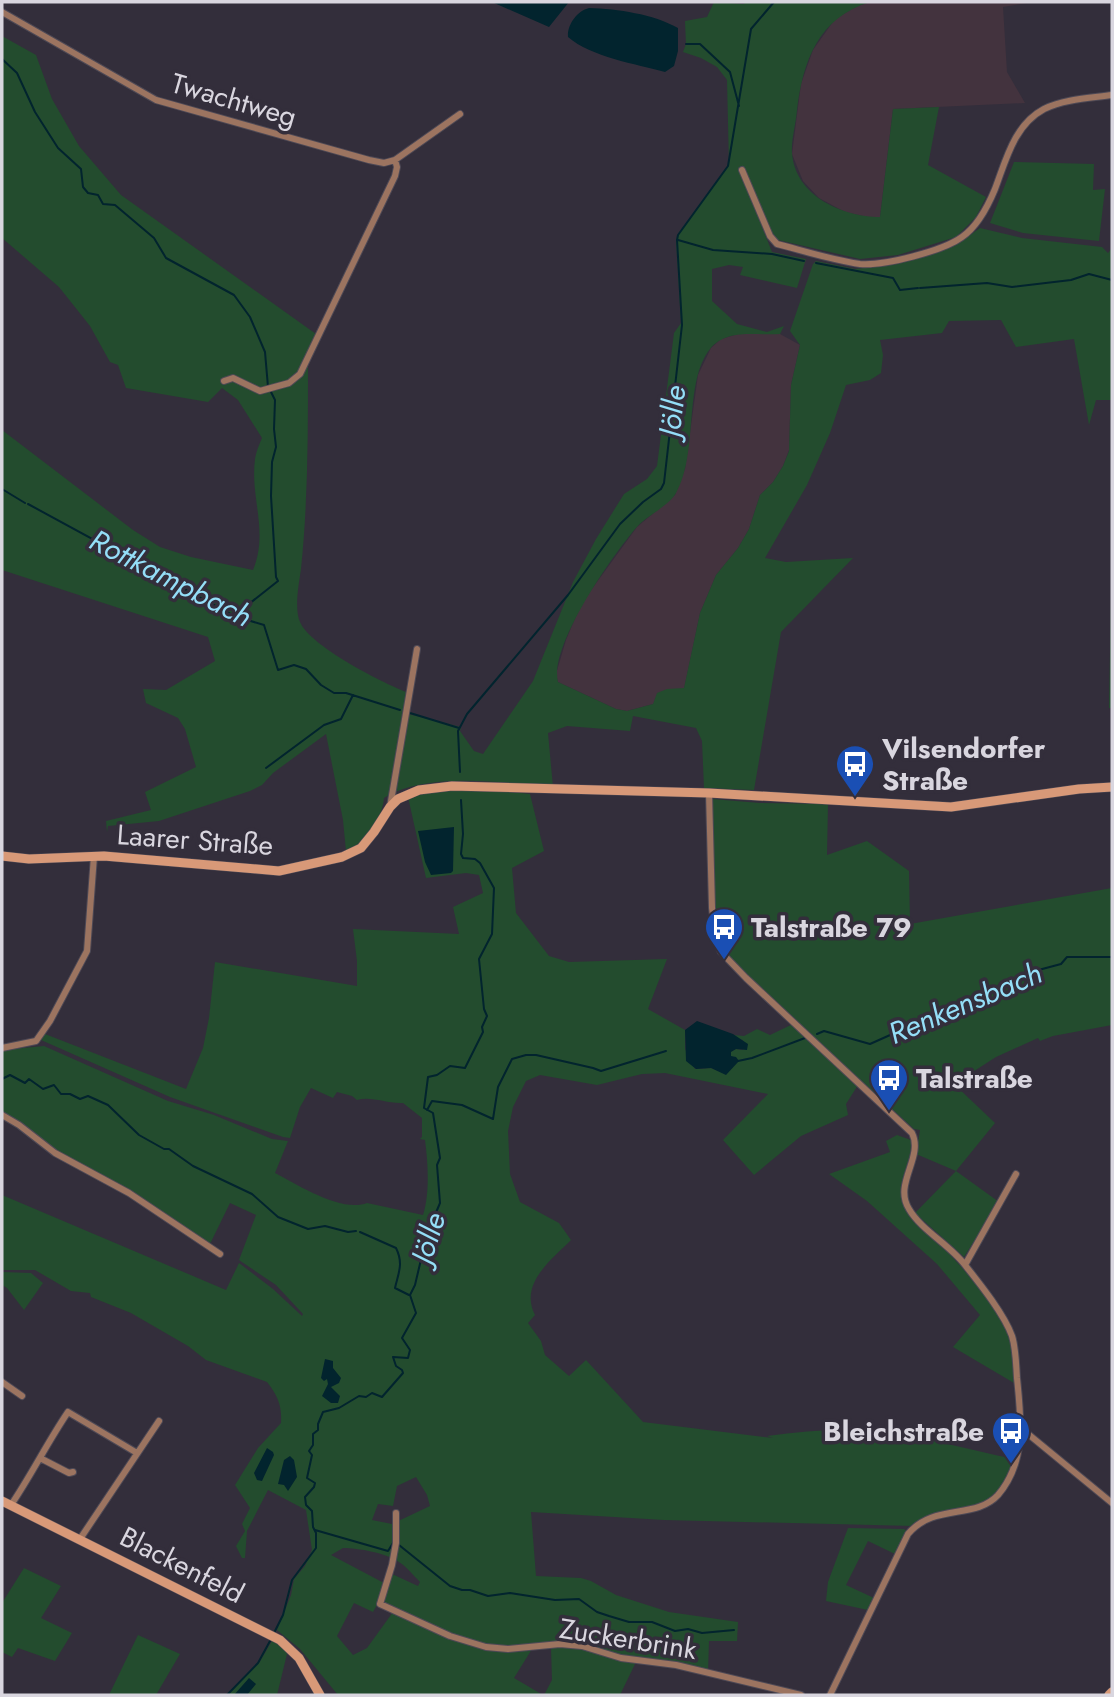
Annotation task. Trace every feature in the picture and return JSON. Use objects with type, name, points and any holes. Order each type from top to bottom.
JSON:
[{"type":"street","name":"Twachtweg","points":[[2,12],[156,100],[369,160],[384,163],[395,160]]},
{"type":"street","points":[[742,170],[770,236],[777,244],[860,264],[883,264],[962,238],[982,215],[995,191],[1015,137],[1043,110],[1059,104],[1112,95]]},
{"type":"street","points":[[224,381],[233,378],[260,391],[289,383],[300,374],[395,176],[395,160],[460,114]]},
{"type":"street","points":[[390,807],[417,649]]},
{"type":"street","name":"Laarer Straße","points":[[2,856],[29,859],[94,856],[279,871],[342,857],[361,848],[398,799],[419,790],[482,786],[709,793]]},
{"type":"street","points":[[830,1695],[908,1535],[933,1516],[976,1508],[990,1502],[1004,1486],[1019,1450],[1022,1429],[1015,1347],[1006,1322],[965,1265],[908,1209],[904,1190],[915,1138],[908,1126],[746,978],[722,952],[716,941],[712,908],[709,793],[951,807],[1112,787]]},
{"type":"street","points":[[2,1048],[36,1041],[50,1021],[87,951],[94,856]]},
{"type":"street","points":[[2,1115],[55,1153],[129,1193],[220,1254]]},
{"type":"street","points":[[965,1265],[1016,1174]]},
{"type":"street","points":[[2,1382],[22,1396]]},
{"type":"street","points":[[6,1503],[40,1458],[40,1453],[68,1412],[137,1453]]},
{"type":"street","points":[[80,1539],[159,1421]]},
{"type":"street","points":[[1022,1429],[1112,1503]]},
{"type":"street","points":[[1019,1450],[1027,1444],[1037,1443]]},
{"type":"street","points":[[40,1458],[69,1474],[73,1472]]},
{"type":"street","name":"Blackenfeld","points":[[6,1503],[280,1640],[299,1658],[320,1695]]},
{"type":"street","name":"Zuckerbrink","points":[[396,1513],[396,1543],[380,1604],[450,1636],[499,1649],[560,1644],[582,1646],[621,1658],[676,1665],[801,1695]]},
{"type":"shaded area","points":[[870,2],[1033,2],[1003,7],[1007,72],[1025,103],[893,109],[880,217],[845,212],[819,198],[803,181],[792,154],[801,84],[813,50],[835,19]]},
{"type":"shaded area","points":[[738,334],[780,334],[800,345],[791,385],[789,450],[773,482],[760,495],[749,529],[738,548],[716,575],[700,613],[684,689],[653,704],[627,711],[616,709],[558,682],[556,674],[566,640],[581,604],[637,527],[675,495],[685,469],[698,375],[711,348],[721,339]]},
{"type":"green space","points":[[714,2],[870,2],[852,9],[826,30],[816,44],[804,75],[792,153],[795,168],[802,181],[823,201],[851,213],[880,217],[893,109],[939,107],[928,165],[986,197],[976,217],[956,237],[898,255],[860,259],[778,240],[773,235],[744,167],[742,176],[772,252],[806,259],[797,288],[740,275],[743,267],[729,265],[712,269],[712,301],[737,324],[767,332],[784,326],[780,334],[743,334],[725,338],[710,349],[697,380],[687,458],[676,493],[668,503],[636,528],[598,580],[572,625],[563,647],[558,666],[558,682],[616,709],[627,711],[653,704],[657,693],[667,689],[684,688],[700,613],[716,575],[738,548],[749,529],[760,495],[773,482],[789,451],[791,385],[800,345],[790,331],[816,261],[855,269],[898,264],[959,243],[980,228],[1022,238],[1102,247],[1108,253],[1112,248],[1112,400],[1096,400],[1089,425],[1074,339],[1016,347],[1001,320],[949,321],[942,333],[880,340],[883,355],[881,373],[870,380],[846,385],[830,433],[807,485],[765,558],[786,562],[853,558],[781,632],[754,790],[704,788],[702,741],[696,728],[633,716],[630,731],[567,726],[548,733],[553,787],[444,782],[422,784],[384,798],[372,829],[360,842],[346,851],[343,820],[326,734],[273,773],[262,785],[250,791],[159,821],[108,826],[107,832],[106,821],[151,810],[145,792],[196,767],[185,729],[178,718],[146,703],[143,689],[166,690],[215,661],[208,637],[2,570],[2,430],[133,530],[160,547],[191,557],[253,570],[259,542],[255,459],[262,438],[238,400],[222,388],[208,402],[126,388],[118,365],[110,362],[90,326],[59,287],[2,238],[2,36],[36,55],[52,99],[79,146],[121,195],[316,334],[303,364],[308,366],[308,442],[305,518],[297,596],[298,617],[306,631],[331,652],[364,672],[406,692],[397,745],[400,758],[408,714],[461,727],[460,731],[474,751],[483,754],[533,681],[573,582],[596,539],[624,494],[647,479],[657,466],[674,333],[681,323],[676,240],[729,165],[727,80],[717,67],[683,52],[686,44],[685,21],[707,17]]},
{"type":"green space","points":[[1014,162],[1094,164],[1093,190],[1105,189],[1099,241],[1023,233],[990,223]]},
{"type":"green space","points":[[1111,597],[1112,708],[1109,708]]},
{"type":"green space","points":[[481,789],[530,794],[544,851],[512,868],[516,913],[549,956],[569,962],[667,959],[648,1009],[685,1030],[685,1049],[695,1069],[711,1068],[726,1074],[732,1066],[730,1052],[743,1050],[743,1040],[736,1039],[733,1035],[744,1036],[757,1029],[770,1035],[793,1024],[858,1085],[846,1104],[848,1115],[801,1136],[754,1175],[723,1140],[768,1094],[665,1073],[642,1074],[597,1085],[540,1075],[526,1081],[513,1107],[508,1131],[510,1174],[520,1202],[559,1223],[571,1240],[540,1273],[531,1293],[535,1315],[528,1323],[541,1341],[545,1355],[569,1376],[586,1360],[643,1422],[773,1438],[767,1436],[824,1430],[878,1431],[1014,1459],[1004,1482],[994,1495],[976,1505],[926,1518],[914,1526],[664,1520],[531,1512],[536,1576],[581,1578],[616,1595],[669,1612],[738,1622],[737,1641],[709,1641],[708,1672],[640,1659],[620,1695],[544,1695],[552,1680],[551,1648],[532,1649],[514,1678],[543,1695],[338,1695],[300,1649],[277,1630],[291,1595],[294,1579],[305,1566],[312,1550],[306,1510],[268,1490],[247,1531],[245,1558],[242,1558],[236,1546],[245,1531],[242,1524],[250,1508],[235,1485],[258,1448],[281,1423],[278,1401],[267,1382],[206,1360],[188,1346],[131,1313],[91,1297],[90,1293],[71,1291],[35,1270],[2,1270],[2,1195],[226,1290],[239,1263],[302,1316],[303,1314],[276,1285],[239,1260],[256,1215],[230,1203],[207,1245],[136,1195],[69,1159],[2,1113],[2,1050],[44,1046],[168,1101],[214,1115],[272,1139],[288,1141],[275,1173],[320,1196],[345,1204],[367,1203],[423,1215],[428,1178],[425,1140],[420,1139],[422,1118],[403,1103],[357,1100],[337,1092],[333,1098],[311,1088],[300,1107],[290,1138],[283,1137],[170,1097],[41,1040],[45,1034],[186,1089],[203,1048],[215,962],[357,986],[353,929],[459,934],[453,907],[483,893],[479,875],[466,873],[426,878],[408,797],[436,790]],"holes":[[[416,1477],[430,1506],[392,1524],[372,1520],[378,1504],[393,1506],[397,1486]],[[343,1548],[380,1554],[402,1564],[420,1582],[418,1586],[392,1574],[384,1583],[331,1555]],[[354,1603],[373,1612],[378,1603],[393,1612],[367,1648],[353,1655],[337,1636]]]},
{"type":"green space","points":[[712,799],[828,804],[827,855],[867,841],[909,871],[910,924],[1112,888],[1112,1025],[1040,1041],[1038,1038],[996,1057],[954,1084],[995,1123],[956,1171],[916,1154],[920,1130],[914,1129],[745,975],[725,949],[714,909]]},
{"type":"green space","points":[[897,1135],[911,1140],[901,1194],[905,1209],[959,1264],[997,1313],[1010,1341],[1014,1383],[953,1347],[980,1315],[937,1264],[867,1201],[829,1174],[890,1152],[886,1141]]},
{"type":"green space","points":[[956,1171],[999,1202],[964,1257],[915,1213]]},
{"type":"green space","points":[[2,1272],[31,1273],[43,1283],[24,1310],[2,1285]]},
{"type":"green space","points":[[848,1528],[907,1531],[895,1554],[868,1541],[846,1585],[874,1598],[868,1610],[826,1601],[828,1582]]},
{"type":"green space","points":[[24,1568],[61,1586],[41,1618],[72,1633],[55,1661],[18,1648],[12,1657],[2,1652],[2,1603]]},
{"type":"green space","points":[[138,1635],[180,1654],[156,1695],[109,1695]]},
{"type":"green space","points":[[272,1641],[286,1648],[287,1654],[277,1695],[228,1695],[259,1663]]},
{"type":"water","points":[[492,2],[569,2],[549,27]]},
{"type":"water","points":[[589,8],[635,13],[678,28],[678,51],[674,66],[665,72],[614,59],[578,44],[568,37],[569,28],[577,15]]},
{"type":"water","points":[[454,827],[453,871],[431,875],[418,831]]},
{"type":"water","points":[[697,1021],[733,1034],[748,1044],[747,1050],[736,1049],[731,1052],[731,1056],[739,1061],[726,1075],[711,1068],[696,1069],[686,1061],[685,1030]]},
{"type":"water","points":[[325,1359],[333,1361],[333,1368],[341,1378],[339,1383],[331,1387],[340,1396],[338,1403],[331,1403],[322,1396],[328,1384],[327,1379],[324,1381],[321,1378]]},
{"type":"water","points":[[267,1448],[274,1455],[262,1481],[257,1480],[254,1473]]},
{"type":"water","points":[[290,1456],[294,1460],[297,1477],[288,1491],[284,1485],[278,1484],[284,1460]]},
{"type":"water","points":[[249,1678],[256,1684],[247,1695],[234,1695]]},
{"type":"waterway","name":"Jölle","points":[[460,772],[458,731],[467,714],[568,595],[620,524],[661,489],[664,483],[682,325],[678,235],[728,166],[751,29],[774,2]]},
{"type":"waterway","points":[[686,44],[700,44],[730,72],[739,106]]},
{"type":"waterway","points":[[2,59],[17,73],[35,112],[58,148],[81,169],[83,187],[88,193],[98,195],[103,204],[115,205],[154,238],[166,258],[234,295],[250,317],[265,352],[268,387]]},
{"type":"waterway","points":[[678,240],[713,250],[772,254],[804,261]]},
{"type":"waterway","points":[[816,263],[893,278],[900,290],[918,288]]},
{"type":"waterway","points":[[920,288],[987,283],[1012,287],[1071,280],[1089,274],[1112,280]]},
{"type":"waterway","points":[[235,615],[278,581],[271,496],[272,462],[276,447],[275,400],[270,390]]},
{"type":"waterway","name":"Rottkampbach","points":[[2,489],[25,503]]},
{"type":"waterway","name":"Rottkampbach","points":[[28,504],[234,616],[264,625],[278,670],[294,665],[306,669],[321,685],[334,693],[346,693],[400,710]]},
{"type":"waterway","points":[[266,768],[324,725],[341,719],[353,695]]},
{"type":"waterway","name":"Rottkampbach","points":[[410,713],[459,728]]},
{"type":"waterway","name":"Jölle","points":[[275,1631],[283,1615],[292,1580],[316,1548],[312,1511],[306,1505],[305,1497],[315,1483],[307,1478],[312,1455],[309,1451],[323,1412],[339,1408],[359,1396],[366,1397],[372,1393],[382,1397],[403,1373],[396,1366],[393,1357],[408,1358],[410,1350],[402,1338],[416,1313],[410,1295],[415,1285],[427,1234],[440,1203],[437,1165],[440,1158],[433,1113],[424,1108],[428,1077],[437,1075],[450,1066],[465,1068],[483,1032],[482,1027],[487,1016],[479,959],[492,934],[494,888],[480,863],[475,859],[463,858],[461,854],[461,800]]},
{"type":"waterway","name":"Renkensbach","points":[[817,1034],[824,1031],[870,1044],[1031,972],[1061,964],[1067,957],[1112,957]]},
{"type":"waterway","name":"Renkensbach","points":[[738,1061],[805,1038]]},
{"type":"waterway","name":"Renkensbach","points":[[427,1110],[432,1101],[462,1105],[493,1119],[498,1087],[512,1059],[526,1055],[601,1071],[666,1051]]},
{"type":"waterway","points":[[2,1079],[10,1075],[25,1083],[29,1079],[43,1089],[54,1085],[61,1094],[70,1094],[80,1099],[88,1096],[108,1105],[139,1135],[164,1149],[169,1149],[193,1166],[252,1194],[278,1217],[308,1229],[325,1226],[348,1232],[356,1231]]},
{"type":"waterway","points":[[360,1232],[396,1248],[400,1264],[395,1288],[409,1295]]},
{"type":"waterway","points":[[315,1530],[388,1551],[393,1543]]},
{"type":"waterway","points":[[399,1545],[450,1586],[462,1590],[488,1596],[510,1593],[555,1600],[579,1599],[597,1612],[629,1622],[652,1622],[675,1631],[688,1629],[702,1633],[734,1630]]},
{"type":"waterway","name":"Jölle","points":[[227,1695],[258,1663],[270,1641]]},
{"type":"place","name":"Vilsendorfer Straße","points":[[855,798]]},
{"type":"place","name":"Talstraße 79","points":[[724,961]]},
{"type":"place","name":"Talstraße","points":[[889,1112]]},
{"type":"place","name":"Bleichstraße","points":[[1011,1465]]}]
